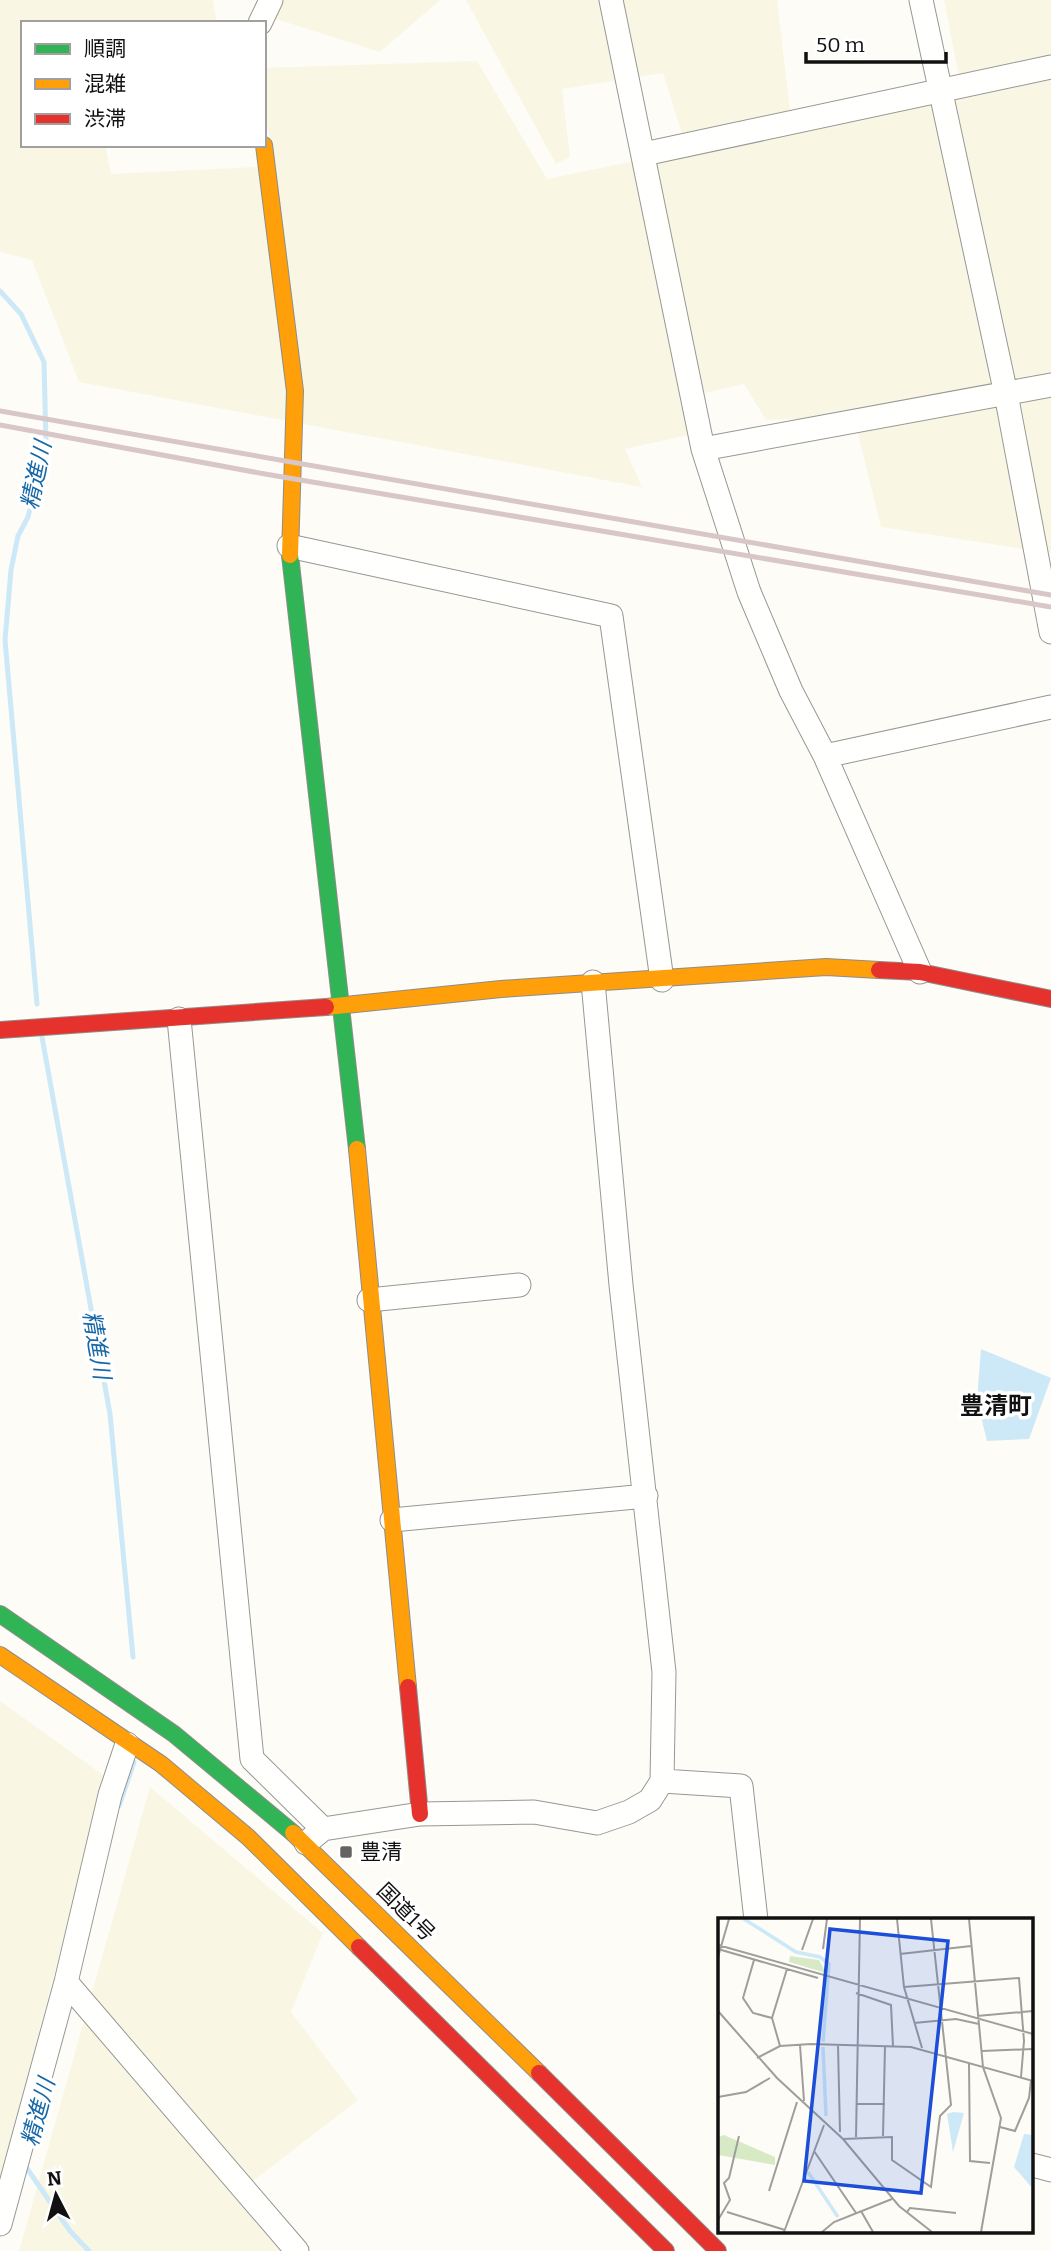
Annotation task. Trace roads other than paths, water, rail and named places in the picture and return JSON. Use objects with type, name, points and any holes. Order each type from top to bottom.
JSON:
[{"type":"main road","points":[[264,147],[295,391],[289,546],[344,1006],[369,1300],[420,1814]]},
{"type":"main road","points":[[0,1030],[344,1006],[593,982],[826,967],[920,972],[1051,999]]},
{"type":"main road","name":"国道1号","points":[[0,1614],[174,1734],[315,1836],[718,2251]]},
{"type":"main road","points":[[0,1656],[127,1744],[161,1764],[248,1837],[666,2251]]},
{"type":"street","points":[[261,21],[271,0]]},
{"type":"street","points":[[611,0],[703,449],[749,592],[791,691],[825,756],[920,972]]},
{"type":"street","points":[[921,0],[1006,394],[1051,632]]},
{"type":"street","points":[[644,153],[1051,67]]},
{"type":"street","points":[[703,449],[1051,385]]},
{"type":"street","points":[[289,546],[611,616],[662,979]]},
{"type":"street","points":[[825,756],[1051,707]]},
{"type":"street","points":[[179,1019],[252,1759],[315,1836],[420,1814],[534,1812],[597,1823],[629,1812],[650,1800],[662,1781],[664,1672],[621,1285],[593,982]]},
{"type":"street","points":[[369,1300],[520,1285]]},
{"type":"street","points":[[392,1520],[646,1496]]},
{"type":"street","points":[[0,2224],[66,1982],[110,1795],[127,1744]]},
{"type":"street","points":[[662,1781],[741,1786],[756,1918]]},
{"type":"street","points":[[66,1982],[298,2251]]},
{"type":"street","points":[[1034,2166],[1051,2170]]},
{"type":"water","points":[[981,1349],[1051,1378],[1029,1439],[987,1441],[977,1400]]},
{"type":"waterway","name":"精進川","points":[[0,291],[21,314],[44,362],[46,443],[28,517],[18,536],[11,570],[5,640],[37,1004]]},
{"type":"waterway","name":"精進川","points":[[42,1037],[110,1414],[133,1657]]},
{"type":"waterway","name":"精進川","points":[[119,1806],[134,1762]]},
{"type":"waterway","name":"精進川","points":[[24,2164],[70,2231],[89,2251]]},
{"type":"railway","points":[[0,411],[1051,595]]},
{"type":"railway","points":[[0,425],[265,474],[1051,607]]},
{"type":"place","name":"豊清","points":[[346,1852]]},
{"type":"district","name":"豊清町","points":[[996,1406]]}]
